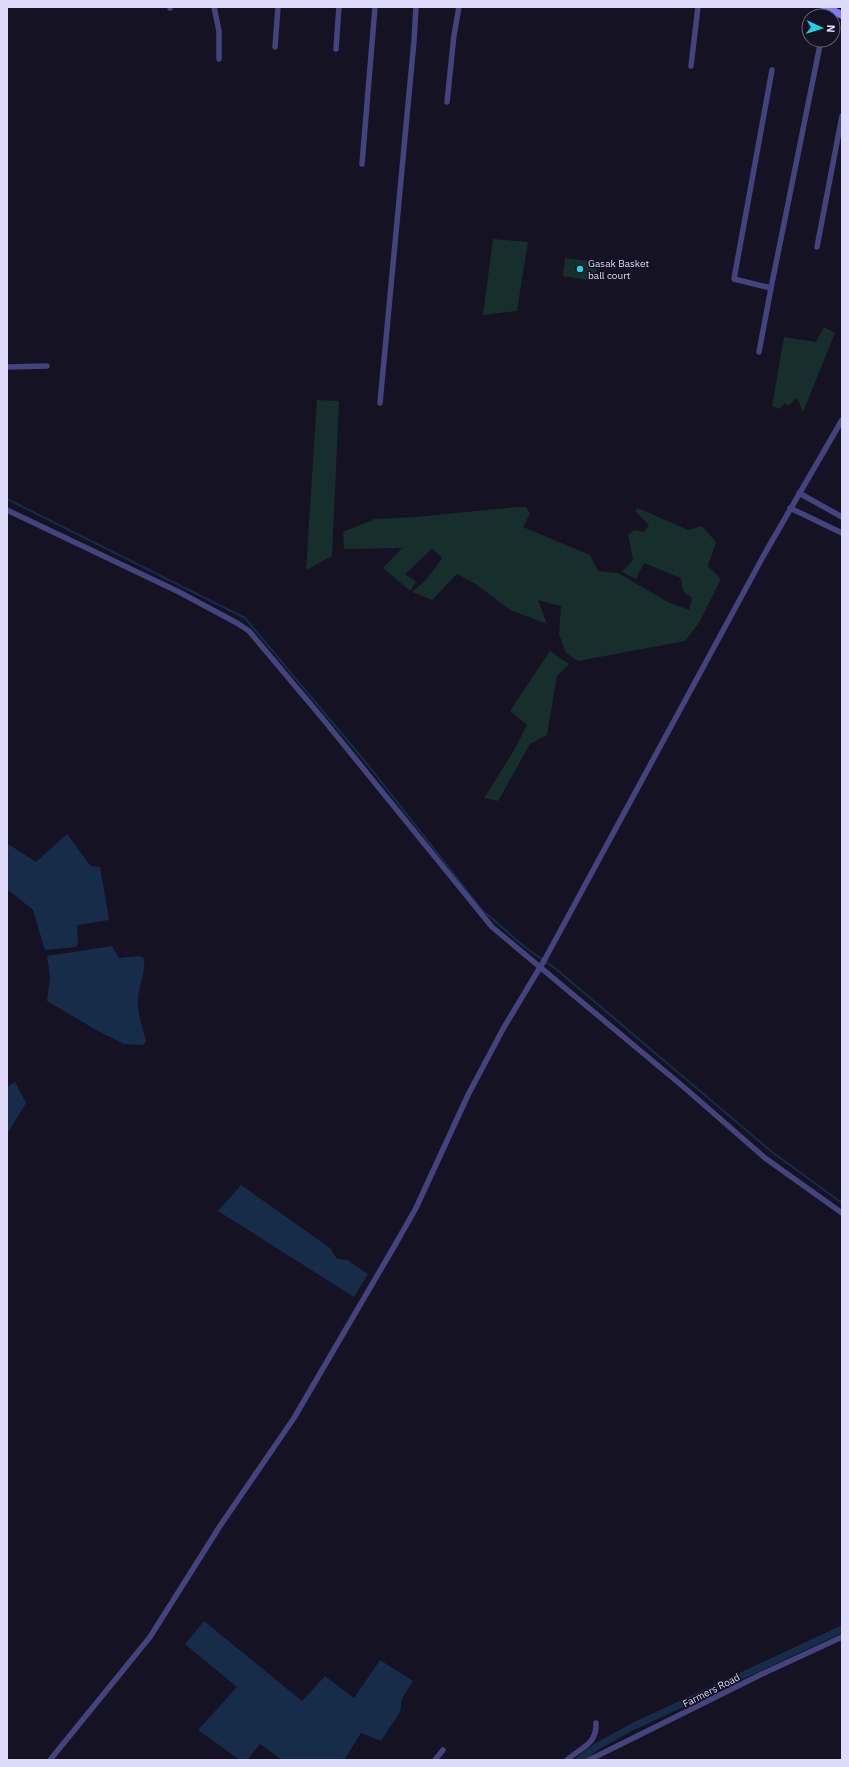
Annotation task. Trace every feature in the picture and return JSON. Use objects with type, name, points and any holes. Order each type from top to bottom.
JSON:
[{"type":"street","points":[[214,7],[219,31],[220,60]]},
{"type":"street","points":[[275,47],[278,7]]},
{"type":"street","points":[[336,49],[339,7]]},
{"type":"street","points":[[362,164],[375,7]]},
{"type":"street","points":[[380,403],[416,7]]},
{"type":"street","points":[[447,102],[454,35],[459,7]]},
{"type":"street","points":[[691,66],[698,7]]},
{"type":"street","points":[[759,352],[819,48]]},
{"type":"street","points":[[771,288],[734,279],[772,70]]},
{"type":"street","points":[[817,247],[842,116]]},
{"type":"street","points":[[7,367],[47,366]]},
{"type":"street","points":[[50,1760],[150,1637],[224,1519],[294,1418],[399,1239],[416,1208],[468,1095],[503,1029],[545,959],[798,493],[842,420]]},
{"type":"street","points":[[798,493],[842,517]]},
{"type":"street","points":[[790,508],[842,533]]},
{"type":"street","points":[[7,510],[179,592],[249,631],[328,725],[492,927],[541,966],[686,1088],[765,1158],[842,1213]]},
{"type":"street","name":"Farmers Road","points":[[589,1760],[762,1674],[842,1637]]},
{"type":"street","points":[[567,1760],[596,1735],[596,1723]]},
{"type":"street","points":[[434,1760],[443,1750]]},
{"type":"green space","points":[[493,239],[528,242],[517,311],[483,315]]},
{"type":"green space","name":"Gasak Basket ball court","points":[[565,258],[598,262],[595,281],[563,276]]},
{"type":"green space","points":[[824,327],[835,333],[803,412],[797,398],[788,406],[785,403],[779,409],[772,406],[784,337],[816,342]]},
{"type":"green space","points":[[317,400],[339,401],[332,556],[306,570]]},
{"type":"green space","points":[[526,507],[530,514],[523,527],[590,555],[598,571],[618,573],[668,602],[689,610],[692,598],[683,591],[681,578],[644,563],[636,579],[622,572],[633,560],[628,534],[635,530],[644,532],[649,525],[635,511],[638,508],[688,530],[702,526],[716,542],[708,566],[721,579],[699,623],[685,641],[578,661],[566,653],[559,634],[561,606],[538,600],[547,624],[510,610],[476,584],[457,574],[432,600],[412,592],[427,579],[442,558],[432,549],[405,574],[416,582],[410,591],[383,568],[402,548],[344,549],[343,532],[375,519],[415,517]]},
{"type":"green space","points":[[550,651],[569,664],[557,676],[547,735],[530,744],[498,801],[484,798],[513,752],[527,725],[510,711]]},
{"type":"water","points":[[67,834],[91,866],[100,867],[109,920],[77,925],[78,943],[76,947],[45,950],[33,910],[7,889],[7,845],[8,844],[36,862]]},
{"type":"water","points":[[112,946],[119,958],[139,956],[144,958],[144,969],[138,995],[139,1016],[146,1041],[143,1045],[124,1044],[96,1030],[47,1001],[50,976],[47,956]]},
{"type":"water","points":[[15,1082],[26,1103],[7,1134],[7,1087]]},
{"type":"water","points":[[241,1185],[330,1248],[337,1259],[347,1260],[368,1274],[354,1297],[218,1211]]},
{"type":"water","points":[[204,1621],[302,1701],[325,1676],[354,1698],[380,1660],[413,1681],[402,1699],[400,1712],[381,1741],[361,1733],[344,1760],[282,1760],[260,1744],[247,1760],[240,1760],[198,1730],[237,1687],[185,1644]]},
{"type":"waterway","points":[[7,499],[245,618],[368,765],[482,910],[526,948],[556,969],[772,1152],[842,1203]]},
{"type":"waterway","points":[[579,1760],[596,1747],[632,1727],[842,1629]]},
{"type":"place","name":"Gasak Basket ball court","points":[[580,269]]}]
